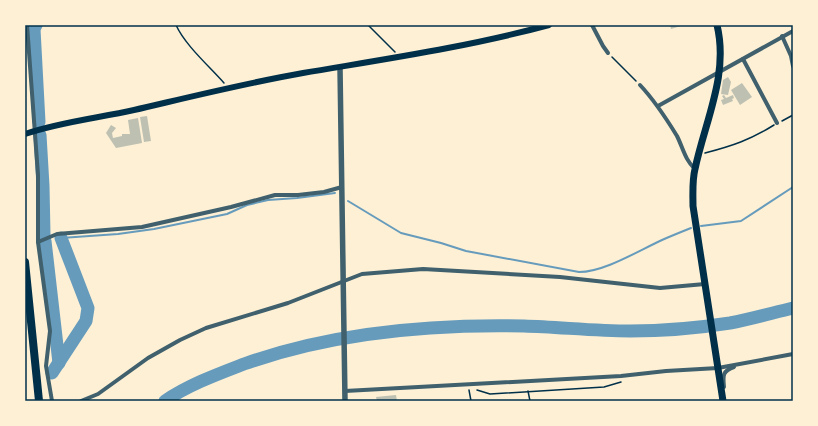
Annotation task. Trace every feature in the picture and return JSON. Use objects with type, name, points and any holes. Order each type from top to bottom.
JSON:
[{"type":"highway","points":[[25,262],[39,401]]},
{"type":"main road","points":[[25,134],[62,123],[118,114],[229,88],[302,73],[400,57],[476,42],[549,25]]},
{"type":"main road","points":[[717,25],[721,57],[719,73],[713,107],[695,169],[693,206],[723,401]]},
{"type":"street","points":[[28,25],[38,175],[38,242],[50,331],[46,366],[52,401]]},
{"type":"street","points":[[592,25],[608,53]]},
{"type":"street","points":[[658,106],[793,31]]},
{"type":"street","points":[[782,36],[791,56],[793,66]]},
{"type":"street","points":[[743,59],[777,123]]},
{"type":"street","points":[[340,68],[345,401]]},
{"type":"street","points":[[640,85],[658,106],[678,138],[688,163],[695,169]]},
{"type":"street","points":[[38,242],[57,234],[142,227],[231,207],[275,195],[318,193],[342,187]]},
{"type":"street","points":[[81,401],[98,394],[148,358],[180,340],[206,328],[288,303],[362,274],[423,268],[560,277],[660,288],[705,284]]},
{"type":"street","points":[[345,391],[621,376],[666,370],[718,368],[793,354]]},
{"type":"street","points":[[723,401],[724,373],[728,369],[744,363]]},
{"type":"path","points":[[176,25],[179,32],[187,42],[229,88]]},
{"type":"path","points":[[368,25],[400,57]]},
{"type":"path","points":[[608,53],[640,85]]},
{"type":"path","points":[[699,155],[737,144],[760,134],[793,115]]},
{"type":"path","points":[[476,390],[490,394],[604,387],[623,381]]},
{"type":"path","points":[[466,384],[469,389],[471,401]]},
{"type":"path","points":[[528,391],[530,401]]},
{"type":"building","points":[[670,25],[684,25],[671,29]]},
{"type":"building","points":[[728,77],[731,82],[728,95],[721,94],[723,80]]},
{"type":"building","points":[[742,83],[752,97],[740,105],[731,90]]},
{"type":"building","points":[[724,95],[726,98],[733,95],[733,101],[723,105],[721,100],[724,99],[722,96]]},
{"type":"building","points":[[147,116],[151,141],[144,142],[140,117]]},
{"type":"building","points":[[138,118],[142,143],[116,148],[106,133],[111,125],[116,128],[112,133],[113,138],[122,136],[122,134],[130,134],[128,120]]},
{"type":"building","points":[[396,395],[397,401],[377,401],[376,397]]},
{"type":"waterway","points":[[36,25],[34,29],[39,122]]},
{"type":"waterway","points":[[40,135],[44,235]]},
{"type":"waterway","points":[[701,226],[741,221],[793,187]]},
{"type":"waterway","points":[[61,238],[118,234],[154,229],[227,214],[247,205],[268,200],[335,193]]},
{"type":"waterway","points":[[348,201],[401,233],[466,251],[579,272],[599,269],[610,265],[691,228]]},
{"type":"waterway","points":[[52,373],[86,321],[88,308],[61,238]]},
{"type":"waterway","points":[[45,241],[59,363]]},
{"type":"waterway","points":[[165,401],[193,385],[244,364],[277,353],[347,338],[418,329],[489,326],[524,326],[617,331],[668,330],[730,323],[793,308]]}]
